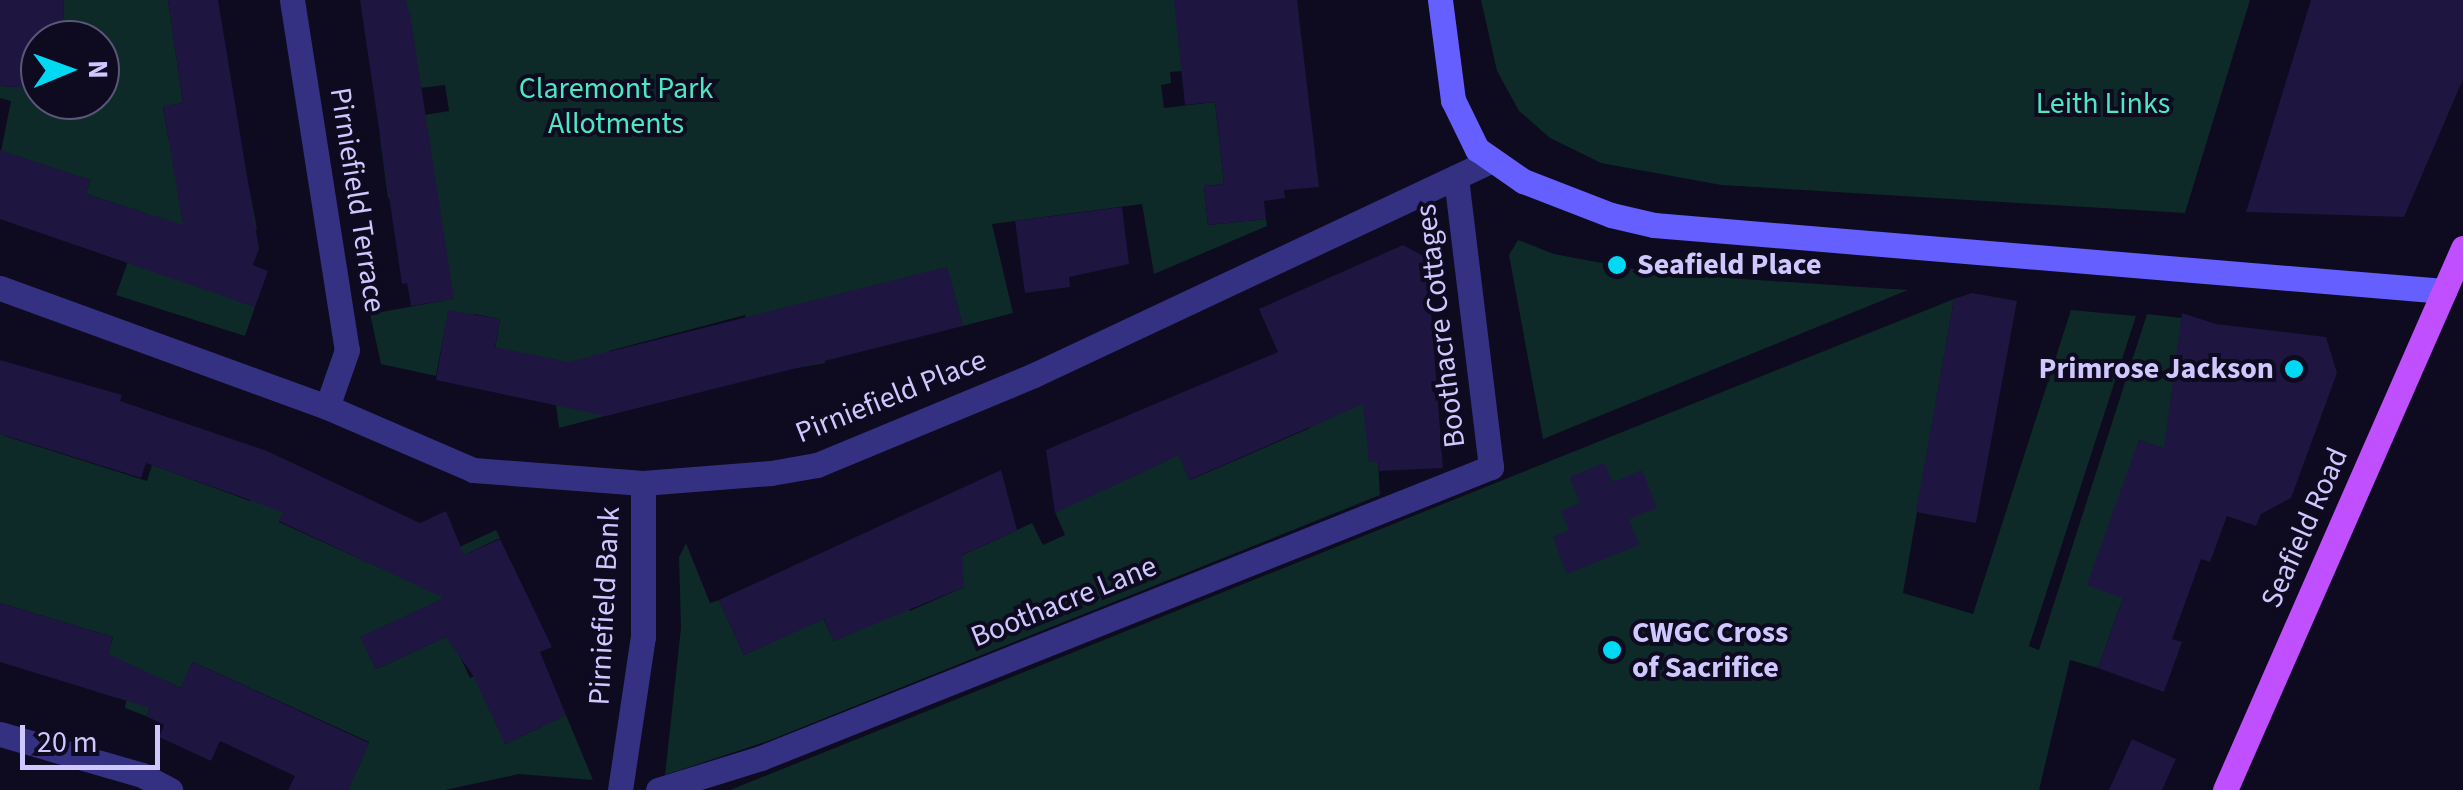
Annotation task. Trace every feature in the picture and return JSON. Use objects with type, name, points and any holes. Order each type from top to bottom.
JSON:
[{"type":"main road","name":"Seafield Road","points":[[2226,790],[2463,248]]},
{"type":"street","name":"Pirniefield Terrace","points":[[292,0],[347,350],[327,407]]},
{"type":"street","points":[[1440,0],[1452,100],[1461,126],[1490,160],[1554,196],[1654,225],[2444,291]]},
{"type":"street","name":"Pirniefield Place","points":[[0,288],[327,407],[472,470],[642,483],[817,464],[1034,375],[1490,160]]},
{"type":"street","name":"Boothacre Cottages","points":[[1456,177],[1491,467]]},
{"type":"street","name":"Boothacre Lane","points":[[658,790],[761,758],[1491,467]]},
{"type":"street","name":"Pirniefield Bank","points":[[620,790],[643,637],[642,483]]},
{"type":"street","points":[[0,734],[142,775],[170,790]]},
{"type":"green space","points":[[64,0],[168,0],[183,103],[163,107],[169,141],[200,196],[249,187],[257,229],[210,215],[186,282],[255,307],[245,336],[116,295],[145,213],[86,194],[90,180],[1,151],[11,101],[0,98],[0,86],[20,87],[20,120],[120,120],[120,20],[63,20]]},
{"type":"green space","name":"Claremont Park Allotments","points":[[405,0],[1175,0],[1197,70],[1170,72],[1171,83],[1161,85],[1164,108],[1215,102],[1224,184],[1204,186],[1208,225],[1266,219],[1267,226],[1154,274],[1142,204],[992,224],[1013,313],[963,326],[947,268],[809,304],[825,363],[762,374],[745,315],[609,351],[624,411],[559,428],[550,360],[495,349],[500,319],[474,314],[471,327],[446,323],[436,376],[381,364],[370,314],[442,301],[436,191],[388,198],[380,138],[425,132],[424,115],[449,111],[445,85],[420,88]]},
{"type":"green space","name":"Leith Links","points":[[1481,0],[2250,0],[2185,213],[1721,185],[1601,163],[1550,138],[1519,111],[1497,71]]},
{"type":"green space","points":[[1518,240],[1554,254],[1655,273],[1908,290],[1543,439],[1509,255]]},
{"type":"green space","points":[[1954,299],[1903,593],[1973,614],[2071,310],[2136,316],[2029,646],[2039,650],[2147,314],[2182,318],[2194,459],[2139,440],[2123,598],[2098,668],[2070,660],[2039,790],[730,790]]},
{"type":"green space","points":[[1363,322],[1369,462],[1378,461],[1380,495],[768,741],[665,775],[681,628],[679,557],[686,543],[710,603],[719,600],[744,655],[823,618],[834,641],[857,630],[896,585],[910,611],[964,587],[952,560],[1032,523],[1043,545],[1065,535],[1055,512],[1168,460],[1157,404],[1190,480],[1310,428]]},
{"type":"green space","points":[[0,408],[5,436],[147,481],[152,465],[250,501],[258,489],[288,502],[279,522],[369,563],[416,567],[496,530],[500,538],[462,556],[474,584],[361,638],[376,669],[450,635],[470,678],[479,674],[505,744],[566,715],[593,780],[519,774],[445,790],[348,790],[369,742],[193,662],[181,688],[163,680],[146,716],[125,708],[126,700],[97,692],[113,637],[0,603]]},
{"type":"building","points":[[0,0],[64,0],[63,20],[20,20],[20,87],[0,86]]},
{"type":"building","points":[[168,0],[218,0],[259,249],[253,265],[268,271],[255,307],[0,219],[0,150],[90,180],[86,194],[183,225],[163,106],[183,103]]},
{"type":"building","points":[[360,0],[405,0],[410,14],[454,299],[411,306],[407,283],[402,284]]},
{"type":"building","points":[[1174,0],[1297,0],[1319,187],[1284,190],[1285,198],[1264,201],[1266,219],[1208,225],[1204,186],[1224,184],[1215,102],[1185,105]]},
{"type":"building","points":[[2311,0],[2463,0],[2463,79],[2404,217],[2246,212]]},
{"type":"building","points":[[1122,207],[1129,264],[1069,277],[1070,287],[1025,293],[1015,221]]},
{"type":"building","points":[[1403,245],[1427,258],[1443,468],[1379,471],[1378,461],[1369,462],[1363,404],[1189,480],[1179,455],[1055,513],[1046,450],[1278,352],[1259,309]]},
{"type":"building","points":[[947,267],[963,326],[606,416],[436,380],[448,310],[500,319],[495,347],[568,362]]},
{"type":"building","points":[[1972,293],[2017,301],[1976,523],[1916,512],[1954,299]]},
{"type":"building","points":[[2182,313],[2216,324],[2326,337],[2337,373],[2291,498],[2261,514],[2256,526],[2227,516],[2210,562],[2201,559],[2172,639],[2182,642],[2164,692],[2098,668],[2123,598],[2087,585],[2139,440],[2164,448]]},
{"type":"building","points":[[0,360],[122,395],[120,401],[267,451],[420,523],[446,511],[464,555],[500,539],[552,647],[540,652],[566,715],[505,744],[474,677],[446,637],[376,669],[360,637],[444,598],[279,521],[283,512],[146,463],[141,478],[0,434]]},
{"type":"building","points":[[1604,463],[1613,482],[1642,470],[1657,508],[1629,519],[1639,545],[1567,574],[1553,537],[1569,530],[1561,511],[1580,503],[1570,477]]},
{"type":"building","points":[[1001,470],[1017,530],[962,555],[964,587],[834,641],[824,619],[744,655],[719,600]]},
{"type":"building","points":[[0,603],[113,637],[108,654],[181,688],[193,662],[369,743],[348,790],[288,790],[295,776],[220,741],[211,761],[159,737],[164,725],[146,716],[150,708],[0,662]]},
{"type":"building","points":[[2132,739],[2176,759],[2162,790],[2109,790]]},
{"type":"place","name":"Seafield Place","points":[[1617,265]]},
{"type":"place","name":"Primrose Jackson","points":[[2294,369]]},
{"type":"place","name":"CWGC Cross of Sacrifice","points":[[1612,650]]}]
